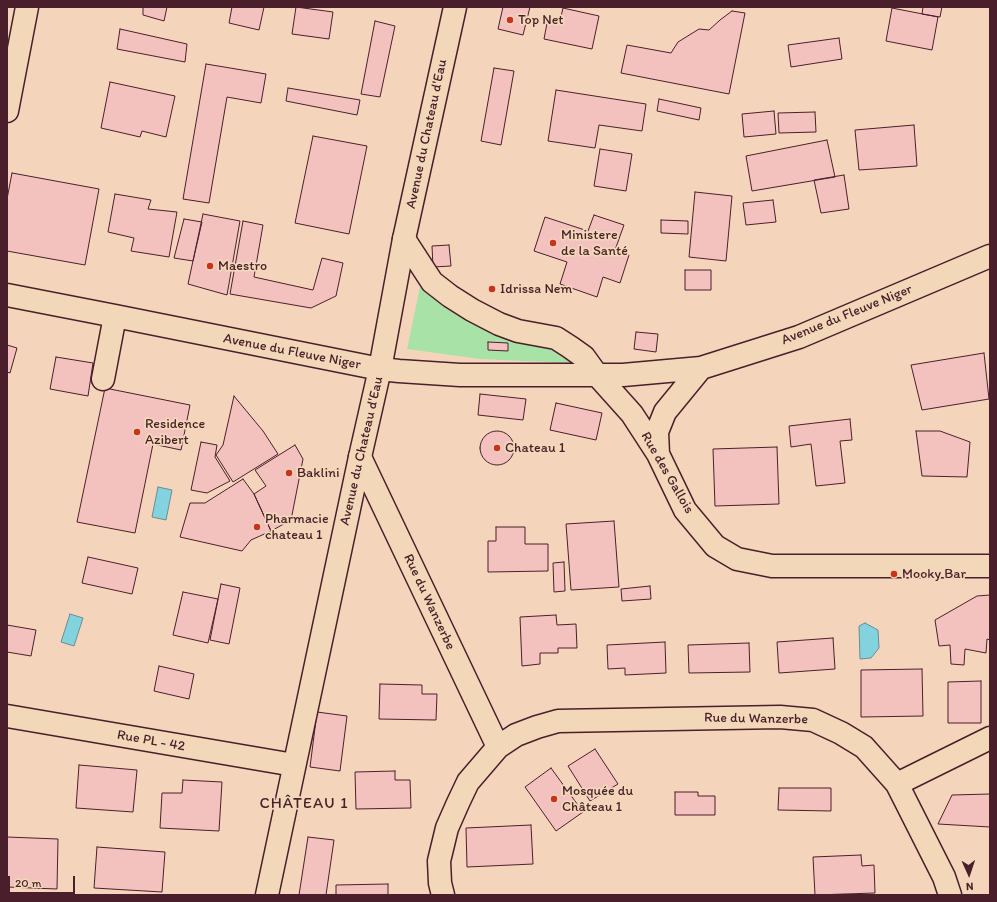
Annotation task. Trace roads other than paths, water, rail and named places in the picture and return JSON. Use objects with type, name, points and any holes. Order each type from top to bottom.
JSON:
[{"type":"street","points":[[7,107],[27,7]]},
{"type":"street","name":"Avenue du Chateau d'Eau","points":[[267,895],[360,456],[380,369],[404,239],[455,7]]},
{"type":"street","name":"Rue des Gallois","points":[[404,239],[432,282],[450,296],[472,310],[499,324],[518,330],[556,338],[584,357],[597,375],[632,414],[658,454],[685,510],[715,546],[737,559],[772,566],[990,566]]},
{"type":"street","name":"Avenue du Fleuve Niger","points":[[7,295],[380,369],[460,374],[623,375],[701,368],[799,337],[990,256]]},
{"type":"street","points":[[103,380],[115,316]]},
{"type":"street","points":[[658,454],[657,432],[665,412],[701,368]]},
{"type":"street","name":"Rue du Wanzerbe","points":[[360,456],[498,747]]},
{"type":"street","name":"Rue PL - 42","points":[[7,716],[294,766]]},
{"type":"street","name":"Rue du Wanzerbe","points":[[443,895],[440,883],[439,861],[447,828],[468,782],[498,747],[516,735],[558,721],[780,717],[813,720],[842,733],[864,747],[897,784],[944,877],[950,895]]},
{"type":"street","points":[[897,784],[990,738]]},
{"type":"water","points":[[158,487],[172,490],[166,520],[152,517]]},
{"type":"water","points":[[70,614],[83,618],[74,646],[61,642]]},
{"type":"water","points":[[865,623],[878,630],[879,648],[871,658],[860,659],[859,626]]},
{"type":"place","name":"Top Net","points":[[510,20]]},
{"type":"place","name":"Ministere de la Santé","points":[[553,243]]},
{"type":"place","name":"Maestro","points":[[210,266]]},
{"type":"place","name":"Idrissa Nem","points":[[492,289]]},
{"type":"place","name":"Residence Azibert","points":[[137,432]]},
{"type":"place","name":"Chateau 1","points":[[497,448]]},
{"type":"place","name":"Baklini","points":[[289,473]]},
{"type":"place","name":"Pharmacie chateau 1","points":[[257,527]]},
{"type":"place","name":"Mooky Bar","points":[[894,574]]},
{"type":"place","name":"Mosquée du Château 1","points":[[554,799]]},
{"type":"district","name":"CHÂTEAU 1","points":[[304,804]]}]
